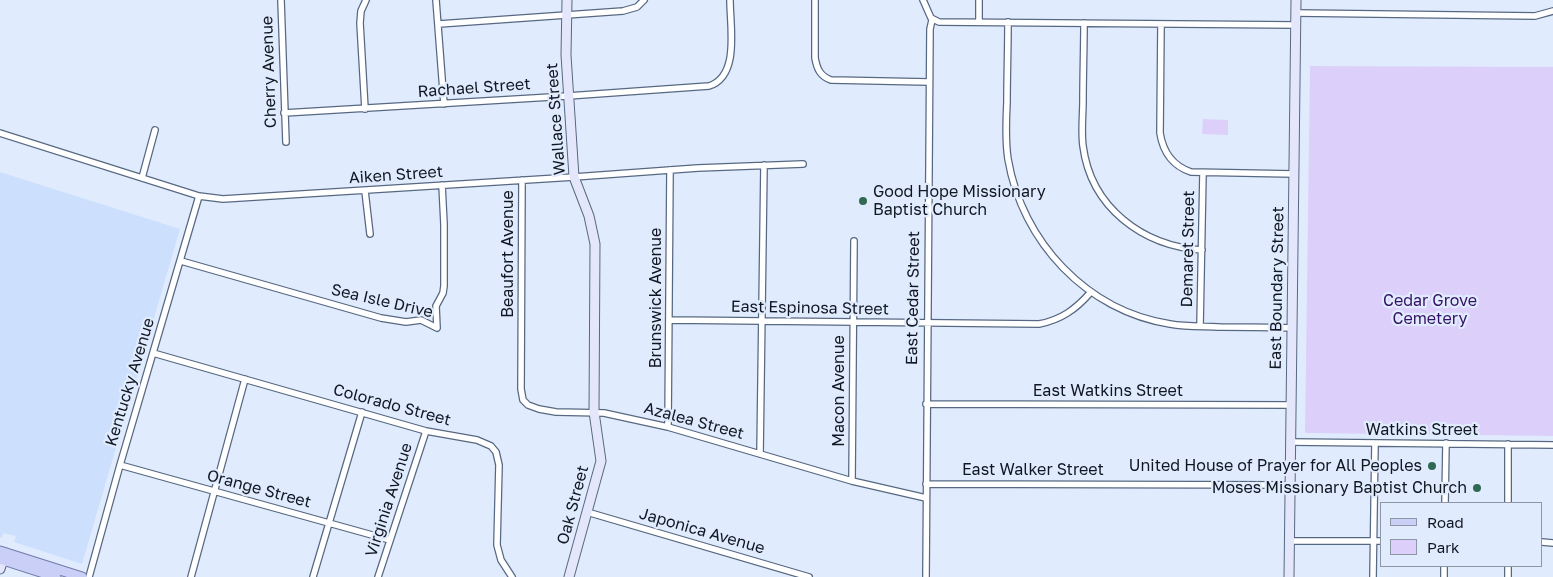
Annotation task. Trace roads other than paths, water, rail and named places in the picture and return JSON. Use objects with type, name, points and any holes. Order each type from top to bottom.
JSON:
[{"type":"main road","points":[[2,558],[56,577]]},
{"type":"main road","points":[[2,558],[82,577]]},
{"type":"street","name":"Cherry Avenue","points":[[281,0],[286,142]]},
{"type":"street","points":[[365,109],[360,23],[361,11],[366,0]]},
{"type":"street","points":[[436,0],[444,104]]},
{"type":"street","name":"Wallace Street","points":[[567,0],[566,55],[574,177],[589,216],[595,244],[594,412]]},
{"type":"street","points":[[439,24],[623,11],[637,7],[644,0]]},
{"type":"street","name":"Rachael Street","points":[[284,113],[704,87],[716,83],[727,71],[730,59],[730,0]]},
{"type":"street","points":[[815,0],[815,58],[822,75],[831,80],[929,82]]},
{"type":"street","points":[[923,0],[932,20],[939,22],[1296,25]]},
{"type":"street","points":[[979,0],[979,22]]},
{"type":"street","name":"East Boundary Street","points":[[1289,577],[1296,0]]},
{"type":"street","points":[[1296,13],[1535,16],[1553,11]]},
{"type":"street","name":"East Cedar Street","points":[[926,577],[926,323],[930,29],[932,20]]},
{"type":"street","points":[[1008,22],[1007,147],[1014,184],[1027,218],[1042,244],[1060,265],[1090,293],[1117,307],[1151,320],[1171,324],[1200,326],[1292,328]]},
{"type":"street","points":[[1084,23],[1083,147],[1089,168],[1098,188],[1109,205],[1122,219],[1142,234],[1178,248],[1202,250]]},
{"type":"street","points":[[1161,24],[1160,124],[1162,142],[1168,156],[1178,166],[1191,172],[1294,174]]},
{"type":"street","points":[[142,178],[155,130]]},
{"type":"street","name":"Aiken Street","points":[[0,133],[213,199],[670,170],[803,164]]},
{"type":"street","points":[[760,454],[764,165]]},
{"type":"street","name":"Brunswick Avenue","points":[[668,427],[670,170]]},
{"type":"street","name":"Demaret Street","points":[[1200,326],[1203,173]]},
{"type":"street","name":"Beaufort Avenue","points":[[521,329],[522,180]]},
{"type":"street","name":"Sea Isle Drive","points":[[181,261],[381,318],[406,322],[421,320],[437,328],[436,306],[443,293],[444,286],[442,185]]},
{"type":"street","points":[[365,190],[370,234]]},
{"type":"street","name":"Kentucky Avenue","points":[[89,577],[199,196]]},
{"type":"street","name":"Macon Avenue","points":[[852,481],[854,241]]},
{"type":"street","name":"East Espinosa Street","points":[[670,320],[1039,324],[1065,316],[1090,293]]},
{"type":"street","name":"Azalea Street","points":[[521,329],[521,389],[523,400],[528,405],[545,411],[610,414],[668,427],[852,481],[926,498]]},
{"type":"street","name":"Colorado Street","points":[[153,353],[426,431],[477,440],[491,446],[496,452],[499,470],[497,545],[501,560],[512,577]]},
{"type":"street","points":[[192,577],[245,379]]},
{"type":"street","name":"East Watkins Street","points":[[926,404],[1291,405]]},
{"type":"street","points":[[314,577],[362,412]]},
{"type":"street","name":"Oak Street","points":[[569,577],[601,460],[594,412]]},
{"type":"street","name":"Virginia Avenue","points":[[378,577],[426,431]]},
{"type":"street","name":"Watkins Street","points":[[1291,442],[1553,445]]},
{"type":"street","points":[[1373,577],[1375,443]]},
{"type":"street","points":[[1445,502],[1446,443]]},
{"type":"street","points":[[1508,444],[1508,502]]},
{"type":"street","name":"Orange Street","points":[[120,465],[390,540]]},
{"type":"street","name":"East Walker Street","points":[[926,484],[1290,485]]},
{"type":"street","name":"Japonica Avenue","points":[[587,512],[809,577]]},
{"type":"street","points":[[1290,541],[1380,541]]},
{"type":"place","name":"Good Hope Missionary Baptist Church","points":[[863,201]]},
{"type":"place","name":"United House of Prayer for All Peoples","points":[[1432,466]]},
{"type":"place","name":"Moses Missionary Baptist Church","points":[[1477,488]]},
{"type":"park label","name":"Cedar Grove Cemetery","points":[[1430,310]]}]
